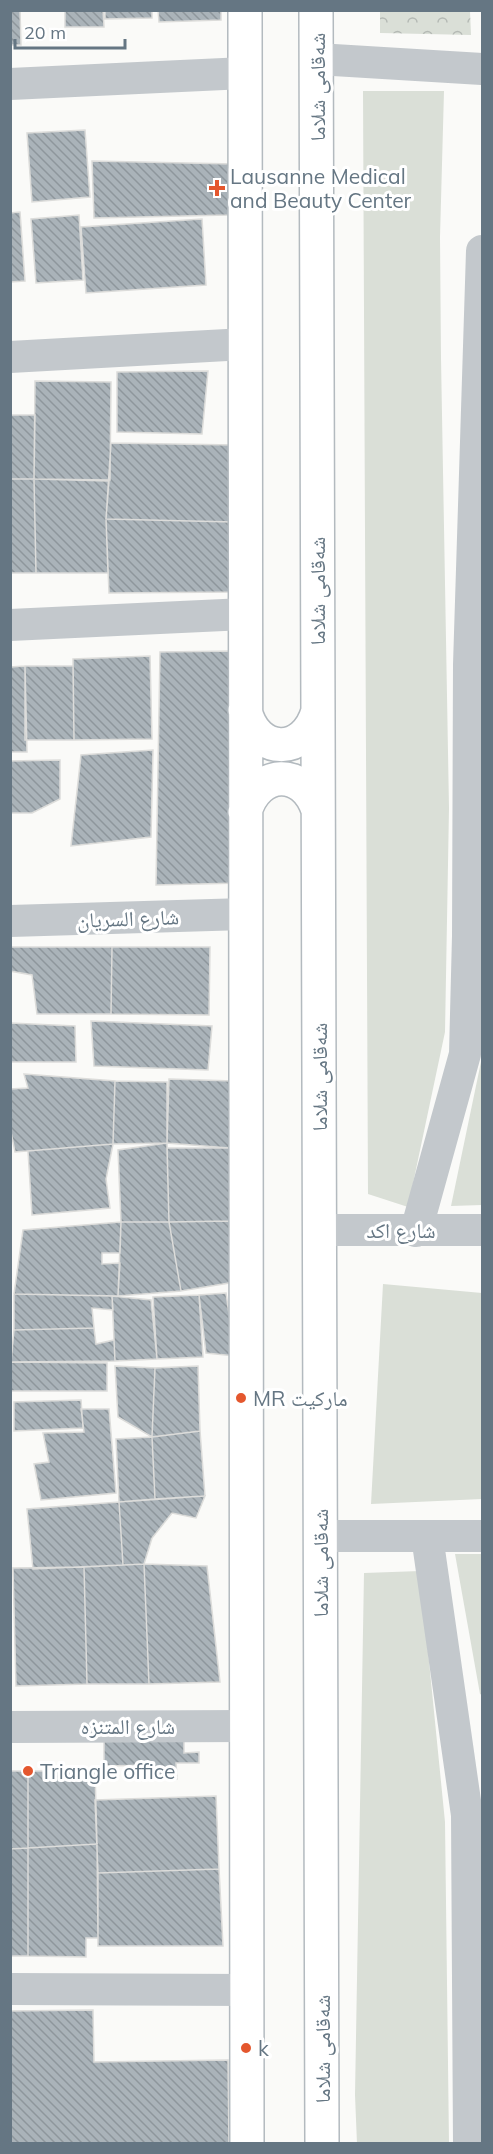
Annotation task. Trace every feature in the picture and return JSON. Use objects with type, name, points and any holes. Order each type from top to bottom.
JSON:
[{"type":"main road","points":[[245,10],[247,2144]]},
{"type":"main road","name":"شەقامی شلاما","points":[[316,10],[322,2144]]},
{"type":"main road","points":[[245,710],[248,723],[256,734],[267,742],[280,745],[294,743],[306,736],[314,724],[318,711]]},
{"type":"main road","points":[[245,812],[256,789],[268,781],[281,779],[294,781],[305,788],[314,798],[318,810]]},
{"type":"street","points":[[316,59],[483,69]]},
{"type":"street","points":[[10,84],[245,73]]},
{"type":"street","points":[[416,1230],[465,1054],[478,945],[476,665],[483,250]]},
{"type":"street","points":[[10,357],[245,344]]},
{"type":"street","points":[[10,625],[245,614]]},
{"type":"street","name":"شارع السريان","points":[[10,921],[245,914]]},
{"type":"street","name":"شارع اكد","points":[[320,1230],[483,1230]]},
{"type":"street","points":[[320,1536],[483,1536]]},
{"type":"street","points":[[427,1536],[475,1815],[469,2144]]},
{"type":"street","name":"شارع المتنزه","points":[[10,1727],[246,1726]]},
{"type":"street","points":[[475,1815],[483,1789]]},
{"type":"street","points":[[10,1989],[247,1990]]},
{"type":"green space","points":[[380,11],[470,11],[471,35],[380,33]]},
{"type":"green space","points":[[363,91],[444,91],[440,237],[449,808],[445,1032],[408,1207],[368,1194]]},
{"type":"green space","points":[[482,1057],[482,1205],[451,1206]]},
{"type":"green space","points":[[383,1284],[482,1293],[482,1499],[371,1504]]},
{"type":"green space","points":[[455,1554],[482,1554],[482,1695],[480,1694]]},
{"type":"green space","points":[[420,1571],[445,1822],[449,2143],[357,2144],[355,2095],[364,1573]]},
{"type":"building","points":[[10,10],[20,10],[21,45],[10,45]]},
{"type":"building","points":[[65,10],[103,10],[104,27],[65,27]]},
{"type":"building","points":[[105,10],[152,10],[152,18],[105,19]]},
{"type":"building","points":[[158,10],[221,10],[221,20],[159,22]]},
{"type":"building","points":[[85,130],[90,197],[32,202],[27,133]]},
{"type":"building","name":"Lausanne Medical and Beauty Center","points":[[92,161],[233,164],[228,215],[94,218]]},
{"type":"building","points":[[20,212],[25,281],[10,282],[10,213]]},
{"type":"building","points":[[79,215],[83,280],[36,283],[31,219]]},
{"type":"building","points":[[202,219],[206,285],[86,293],[81,227]]},
{"type":"building","points":[[208,371],[202,434],[117,432],[117,372]]},
{"type":"building","points":[[35,381],[111,382],[110,480],[34,479]]},
{"type":"building","points":[[10,415],[35,415],[34,479],[10,479]]},
{"type":"building","points":[[111,443],[235,445],[233,522],[106,519]]},
{"type":"building","points":[[10,479],[34,479],[36,573],[10,573]]},
{"type":"building","points":[[34,479],[109,481],[106,519],[108,573],[36,573]]},
{"type":"building","points":[[106,519],[233,522],[233,592],[109,593]]},
{"type":"building","points":[[234,651],[240,883],[156,885],[160,652]]},
{"type":"building","points":[[150,656],[152,739],[74,740],[73,659]]},
{"type":"building","points":[[25,666],[27,752],[10,752],[10,667]]},
{"type":"building","points":[[25,666],[73,666],[74,740],[25,740]]},
{"type":"building","points":[[153,750],[151,837],[71,846],[81,755]]},
{"type":"building","points":[[60,760],[60,799],[32,813],[10,813],[10,761]]},
{"type":"building","points":[[10,947],[112,947],[111,1014],[37,1014],[32,975],[10,971]]},
{"type":"building","points":[[112,947],[210,947],[209,1015],[111,1014]]},
{"type":"building","points":[[91,1021],[212,1026],[208,1070],[94,1066]]},
{"type":"building","points":[[10,1023],[75,1026],[76,1062],[10,1062]]},
{"type":"building","points":[[24,1074],[115,1081],[113,1144],[15,1152],[10,1127],[10,1089],[28,1088]]},
{"type":"building","points":[[169,1079],[233,1081],[229,1148],[167,1143]]},
{"type":"building","points":[[115,1081],[167,1082],[167,1143],[113,1144]]},
{"type":"building","points":[[167,1143],[169,1222],[121,1222],[118,1150]]},
{"type":"building","points":[[113,1144],[106,1179],[110,1208],[32,1215],[28,1151]]},
{"type":"building","points":[[167,1148],[229,1148],[230,1221],[169,1222]]},
{"type":"building","points":[[230,1221],[235,1282],[181,1291],[169,1222]]},
{"type":"building","points":[[121,1222],[169,1222],[181,1291],[118,1296]]},
{"type":"building","points":[[121,1222],[120,1253],[102,1253],[102,1264],[120,1263],[118,1296],[14,1294],[23,1230]]},
{"type":"building","points":[[226,1293],[235,1356],[206,1353],[199,1295]]},
{"type":"building","points":[[14,1294],[112,1296],[113,1310],[92,1308],[94,1328],[14,1330]]},
{"type":"building","points":[[199,1295],[203,1357],[157,1359],[153,1297]]},
{"type":"building","points":[[112,1296],[151,1300],[157,1359],[115,1361]]},
{"type":"building","points":[[94,1328],[96,1344],[114,1340],[115,1361],[11,1362],[14,1330]]},
{"type":"building","points":[[11,1362],[107,1363],[107,1391],[10,1391]]},
{"type":"building","points":[[115,1366],[155,1368],[152,1437],[118,1417]]},
{"type":"building","points":[[198,1366],[200,1431],[152,1437],[155,1368]]},
{"type":"building","points":[[81,1400],[83,1428],[14,1431],[14,1402]]},
{"type":"building","points":[[81,1409],[109,1409],[116,1493],[41,1500],[34,1464],[49,1462],[43,1433],[84,1432]]},
{"type":"building","points":[[200,1431],[205,1496],[155,1499],[152,1437]]},
{"type":"building","points":[[152,1437],[155,1499],[119,1502],[116,1439]]},
{"type":"building","points":[[205,1496],[196,1518],[172,1513],[152,1538],[144,1564],[123,1565],[119,1502]]},
{"type":"building","points":[[119,1502],[123,1565],[33,1569],[27,1509]]},
{"type":"building","points":[[144,1564],[207,1566],[220,1682],[149,1684]]},
{"type":"building","points":[[144,1564],[149,1684],[87,1684],[84,1567]]},
{"type":"building","points":[[84,1567],[87,1684],[16,1686],[13,1568]]},
{"type":"building","points":[[184,1738],[184,1753],[199,1752],[199,1763],[176,1763],[177,1779],[153,1779],[154,1765],[104,1766],[104,1739]]},
{"type":"building","points":[[10,1771],[28,1771],[28,1848],[10,1849]]},
{"type":"building","points":[[28,1771],[95,1771],[97,1844],[28,1848]]},
{"type":"building","points":[[216,1796],[219,1869],[98,1873],[95,1800]]},
{"type":"building","points":[[97,1844],[98,1938],[86,1938],[86,1957],[28,1956],[28,1848]]},
{"type":"building","points":[[28,1848],[28,1956],[10,1956],[10,1849]]},
{"type":"building","points":[[219,1869],[223,1946],[98,1946],[98,1873]]},
{"type":"building","points":[[93,2010],[94,2062],[228,2060],[229,2144],[10,2144],[10,2011]]},
{"type":"place","name":"Lausanne Medical and Beauty Center","points":[[217,188]]},
{"type":"place","name":"MR ماركيت","points":[[241,1398]]},
{"type":"place","name":"Triangle office","points":[[28,1771]]},
{"type":"place","name":"k","points":[[246,2048]]}]
